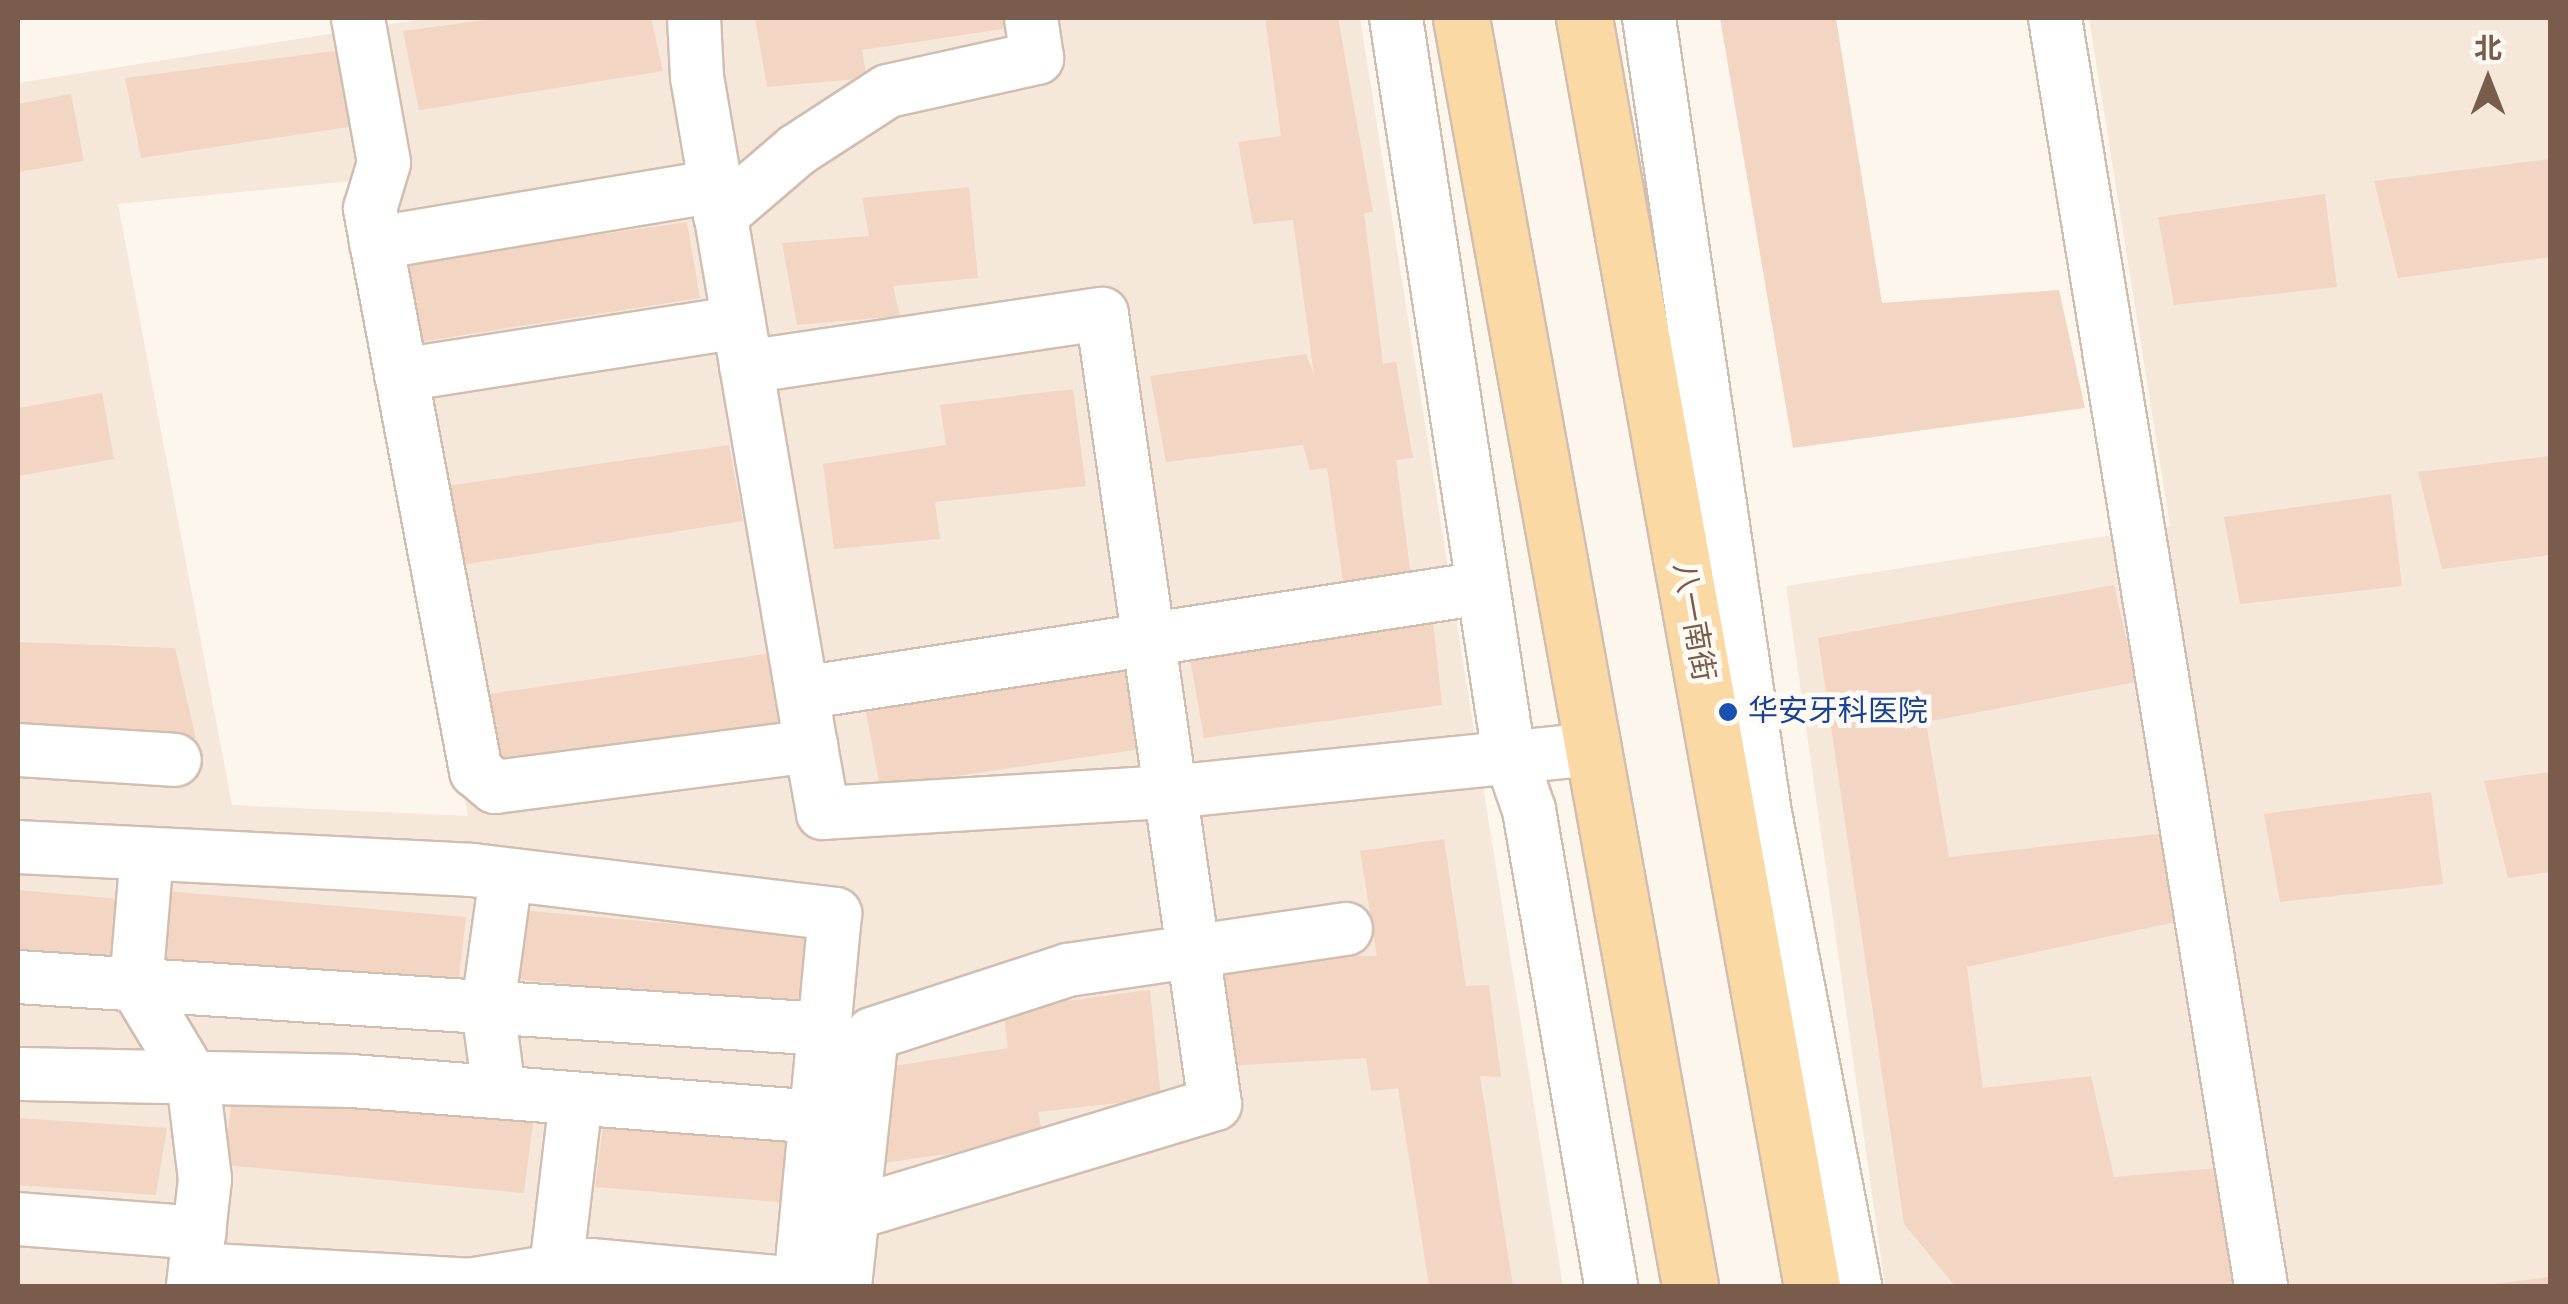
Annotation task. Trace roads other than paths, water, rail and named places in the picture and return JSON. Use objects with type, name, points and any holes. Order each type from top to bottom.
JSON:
[{"type":"main road","points":[[1462,18],[1690,1286]]},
{"type":"main road","name":"八一南街","points":[[1584,18],[1812,1286]]},
{"type":"street","points":[[358,18],[384,164],[370,209],[476,770],[496,786],[810,746]]},
{"type":"street","points":[[694,18],[718,201],[823,813],[1170,792],[1593,749]]},
{"type":"street","points":[[376,243],[718,201],[888,90],[1037,58],[1031,18]]},
{"type":"street","points":[[1396,18],[1482,588],[1511,757],[1529,810],[1611,1286]]},
{"type":"street","points":[[1650,18],[1765,813],[1854,1286]]},
{"type":"street","points":[[2055,18],[2261,1286]]},
{"type":"street","points":[[402,375],[1102,314],[1214,1104],[853,1213]]},
{"type":"street","points":[[802,692],[1482,588]]},
{"type":"street","points":[[18,750],[175,760]]},
{"type":"street","points":[[18,847],[506,875],[835,914],[816,1117],[815,1286]]},
{"type":"street","points":[[147,854],[136,985],[193,1080],[205,1180],[196,1263]]},
{"type":"street","points":[[499,1092],[488,1008],[506,875]]},
{"type":"street","points":[[815,1286],[853,1213],[872,1034],[1068,970],[1192,948],[1346,929]]},
{"type":"street","points":[[18,977],[824,1029]]},
{"type":"street","points":[[18,1074],[499,1092],[816,1117]]},
{"type":"street","points":[[555,1278],[576,1098]]},
{"type":"street","points":[[18,1219],[196,1263],[469,1285],[555,1278],[591,1265],[815,1286]]},
{"type":"place","name":"华安牙科医院","points":[[1728,712]]}]
